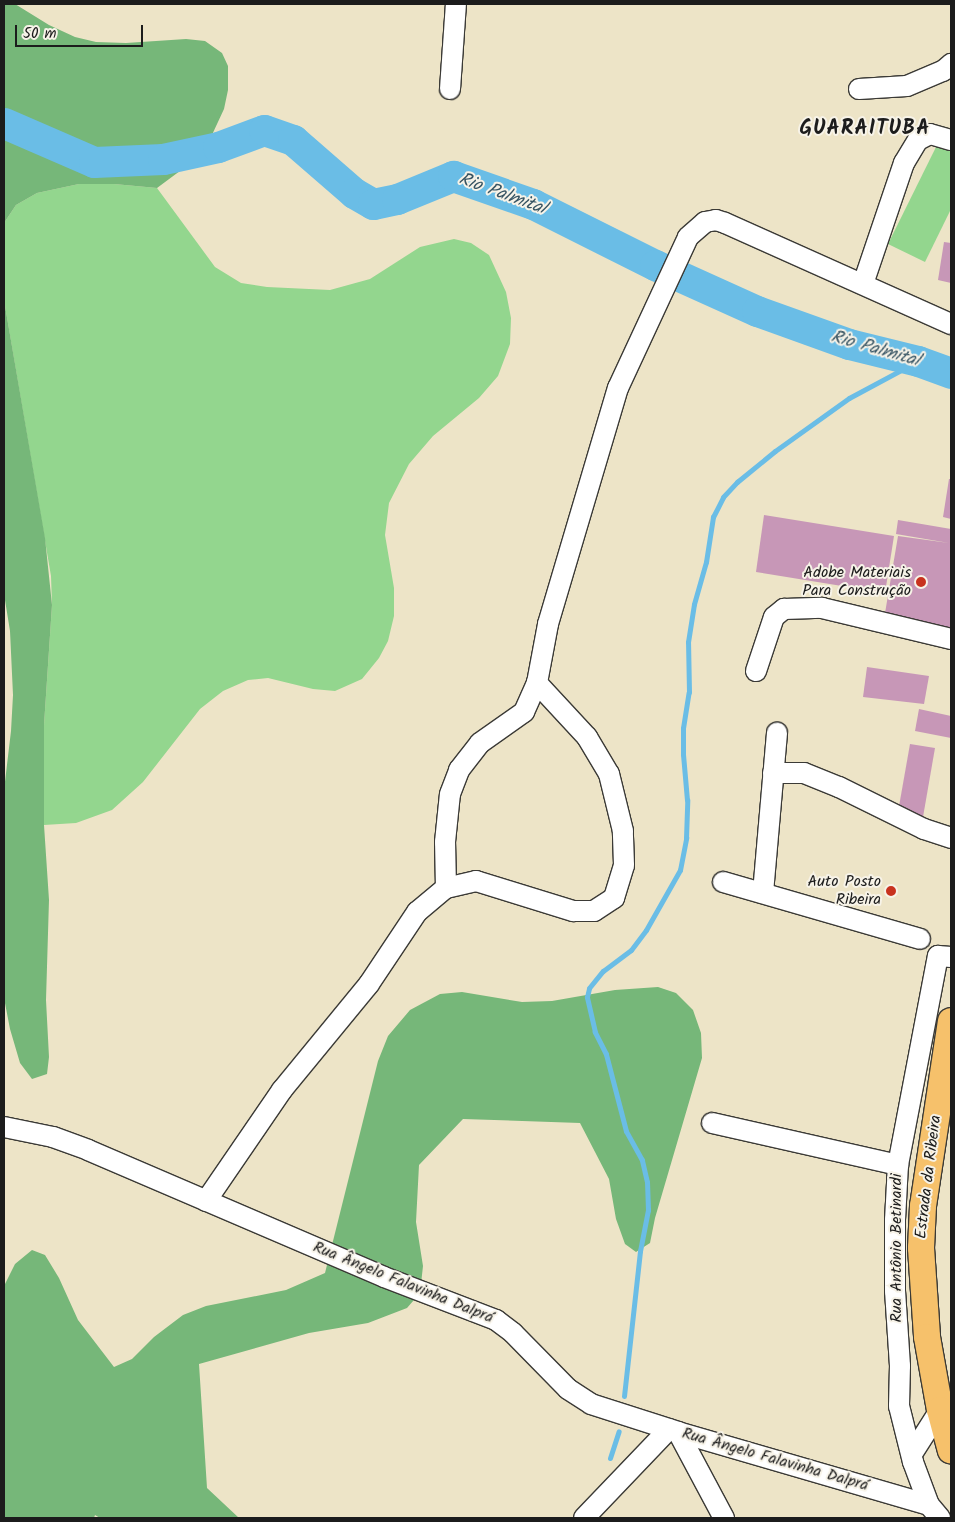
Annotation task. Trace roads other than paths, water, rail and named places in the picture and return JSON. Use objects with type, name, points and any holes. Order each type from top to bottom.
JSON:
[{"type":"main road","name":"Estrada da Ribeira","points":[[951,1021],[924,1197],[921,1248],[926,1337],[940,1410],[951,1451]]},
{"type":"street","points":[[450,89],[456,4]]},
{"type":"street","points":[[859,89],[907,86],[943,71],[951,64]]},
{"type":"street","points":[[863,284],[904,163],[918,140],[930,134],[951,140]]},
{"type":"street","points":[[446,888],[445,842],[450,794],[459,770],[480,742],[524,712],[537,683],[548,624],[618,388],[663,288],[688,237],[695,228],[705,222],[716,220],[951,324]]},
{"type":"street","points":[[756,671],[774,617],[784,608],[822,608],[951,640]]},
{"type":"street","points":[[206,1201],[282,1090],[369,984],[417,912],[446,888],[476,881],[573,911],[594,911],[614,898],[624,864],[623,831],[609,774],[586,737],[537,683]]},
{"type":"street","points":[[763,893],[777,733]]},
{"type":"street","points":[[773,773],[804,773],[839,787],[924,829],[951,838]]},
{"type":"street","points":[[723,882],[920,939]]},
{"type":"street","name":"Rua Antônio Betinardi","points":[[934,1511],[912,1454],[899,1406],[900,1366],[894,1255],[898,1165],[938,956],[951,957]]},
{"type":"street","points":[[712,1123],[898,1165]]},
{"type":"street","name":"Rua Ângelo Falavinha Dalprá","points":[[4,1127],[53,1137],[88,1150],[384,1277],[496,1320],[513,1333],[568,1389],[591,1404],[934,1511]]},
{"type":"street","points":[[912,1454],[940,1410]]},
{"type":"street","points":[[584,1518],[674,1430],[724,1518]]},
{"type":"waterway","name":"Rio Palmital","points":[[4,123],[94,162],[163,159],[218,147],[264,130],[293,140],[354,193],[373,204],[397,199],[453,176],[533,204],[655,265],[757,311],[849,344],[918,361],[951,373]]},
{"type":"waterway","points":[[624,1396],[640,1251],[648,1210],[647,1182],[642,1160],[626,1131],[606,1054],[595,1032],[587,997],[589,988],[603,971],[631,950],[646,930],[680,870],[686,838],[687,800],[683,728],[689,692],[688,642],[694,604],[706,562],[713,517],[723,497],[737,482],[775,451],[849,398],[918,361]]},
{"type":"waterway","points":[[610,1458],[619,1431]]},
{"type":"place","name":"Adobe Materiais Para Construção","points":[[921,582]]},
{"type":"place","name":"Auto Posto Ribeira","points":[[891,891]]},
{"type":"district","name":"GUARAITUBA","points":[[865,129]]}]
